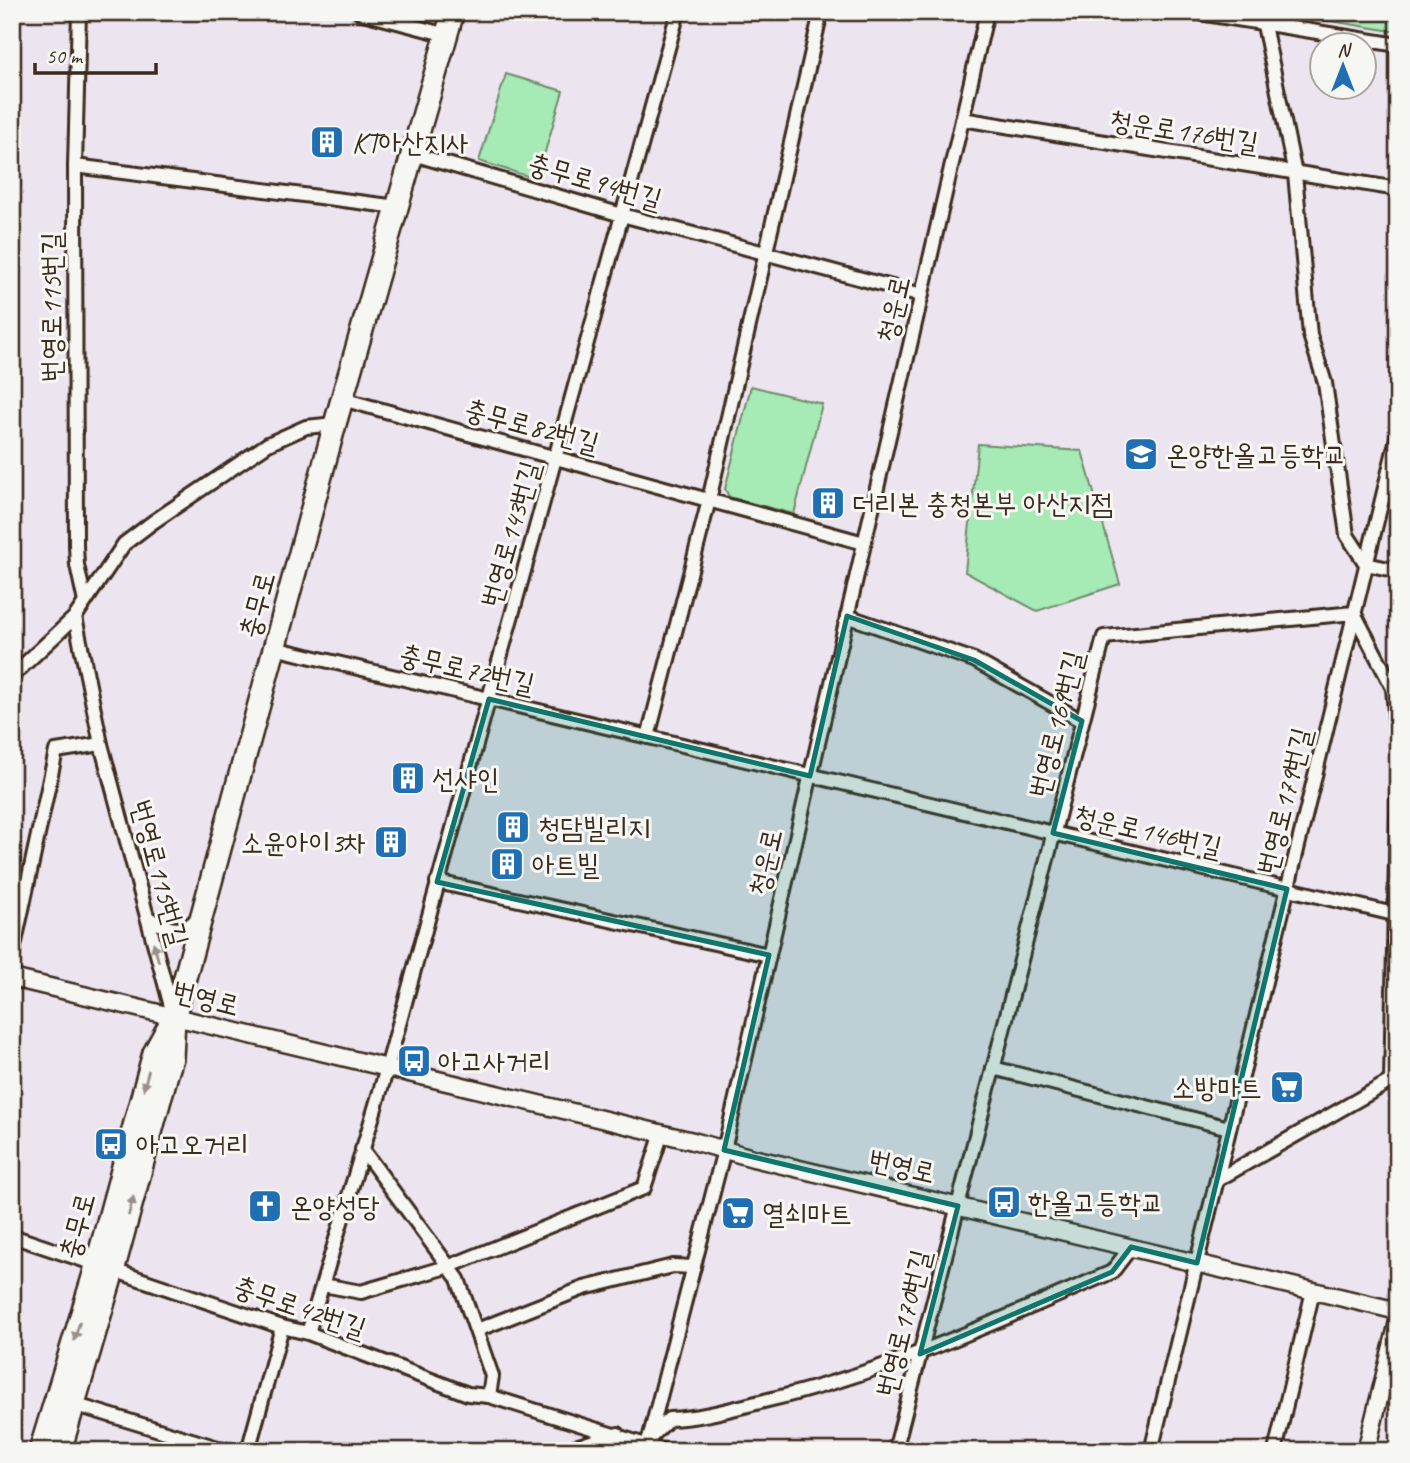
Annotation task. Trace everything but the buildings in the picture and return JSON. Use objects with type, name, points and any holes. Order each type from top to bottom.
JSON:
[{"type":"main road","name":"충무로","points":[[40,1451],[65,1401],[104,1268],[154,1053],[174,1018],[335,424],[453,12]]},
{"type":"main road","name":"충무로","points":[[60,1451],[65,1401]]},
{"type":"street","name":"번영로115번길","points":[[79,12],[75,166],[76,545],[77,565],[85,602]]},
{"type":"street","points":[[359,12],[447,36]]},
{"type":"street","name":"번영로143번길","points":[[387,1068],[678,12]]},
{"type":"street","points":[[648,737],[709,500],[821,12]]},
{"type":"street","name":"청운로","points":[[647,1445],[724,1150],[987,12]]},
{"type":"street","points":[[1193,12],[1398,44]]},
{"type":"street","points":[[1264,25],[1295,174],[1310,335],[1325,383],[1348,535],[1366,564],[1398,571]]},
{"type":"street","name":"청운로176번길","points":[[962,119],[1398,189]]},
{"type":"street","name":"충무로94번길","points":[[413,154],[622,215],[922,295]]},
{"type":"street","points":[[75,166],[398,208]]},
{"type":"street","name":"충무로82번길","points":[[342,399],[864,544]]},
{"type":"street","points":[[12,677],[75,617],[124,544],[268,444],[306,427],[335,424]]},
{"type":"street","name":"번영로179번길","points":[[1152,1451],[1398,434]]},
{"type":"street","points":[[1354,613],[1393,688],[1398,751]]},
{"type":"street","name":"번영로169번길","points":[[958,1206],[1104,637],[1354,613]]},
{"type":"street","points":[[847,616],[974,660],[1082,721]]},
{"type":"street","name":"번영로115번길","points":[[75,617],[100,744],[174,1018]]},
{"type":"street","name":"충무로72번길","points":[[274,648],[810,776]]},
{"type":"street","points":[[12,956],[56,751],[100,744]]},
{"type":"street","points":[[1217,1180],[1394,1079],[1398,771]]},
{"type":"street","name":"청운로146번길","points":[[810,776],[1395,915]]},
{"type":"street","points":[[437,882],[769,955]]},
{"type":"street","points":[[147,917],[162,927],[178,930],[194,924],[203,908]]},
{"type":"street","name":"번영로","points":[[12,978],[1398,1311]]},
{"type":"street","points":[[308,1333],[387,1068]]},
{"type":"street","points":[[993,1068],[1229,1128]]},
{"type":"street","points":[[323,1286],[361,1292],[450,1266],[644,1188],[662,1133]]},
{"type":"street","points":[[362,1149],[458,1279],[492,1376],[489,1396]]},
{"type":"street","name":"번영로170번길","points":[[895,1451],[958,1206]]},
{"type":"street","name":"충무로42번길","points":[[12,1236],[282,1327],[308,1333],[468,1394],[489,1396],[618,1434],[665,1451]]},
{"type":"street","points":[[647,1445],[669,1419],[696,1418],[824,1387],[920,1354],[1112,1272],[1131,1247]]},
{"type":"street","points":[[477,1331],[584,1288],[673,1266],[694,1267]]},
{"type":"street","points":[[1275,1451],[1313,1291]]},
{"type":"street","points":[[1366,1451],[1398,1322]]},
{"type":"street","points":[[248,1451],[282,1327]]},
{"type":"street","points":[[65,1401],[228,1451]]},
{"type":"street","points":[[561,1451],[618,1434]]},
{"type":"highlighted area","points":[[847,616],[974,660],[1082,721],[1053,833],[1287,889],[1197,1263],[1131,1247],[1112,1272],[920,1354],[958,1206],[724,1150],[769,955],[437,882],[489,699],[810,776]]},
{"type":"green space","points":[[1276,12],[1398,12],[1398,32]]},
{"type":"green space","points":[[506,74],[563,91],[537,179],[479,161]]},
{"type":"green space","points":[[12,113],[21,185],[12,186]]},
{"type":"green space","points":[[751,386],[822,404],[794,514],[729,497],[725,489]]},
{"type":"green space","points":[[978,444],[1082,451],[1120,584],[1037,611],[965,572]]},
{"type":"place","name":"KT아산지사","points":[[327,142]]},
{"type":"place","name":"온양한올고등학교","points":[[1141,454]]},
{"type":"place","name":"더리본 충청본부 아산지점","points":[[828,503]]},
{"type":"place","name":"선샤인","points":[[408,778]]},
{"type":"place","name":"청담빌리지","points":[[513,827]]},
{"type":"place","name":"소윤아이3차","points":[[391,842]]},
{"type":"place","name":"아트빌","points":[[507,864]]},
{"type":"place","name":"아고사거리","points":[[414,1061]]},
{"type":"place","name":"소방마트","points":[[1287,1087]]},
{"type":"place","name":"아고오거리","points":[[111,1144]]},
{"type":"place","name":"한올고등학교","points":[[1004,1202]]},
{"type":"place","name":"온양성당","points":[[265,1206]]},
{"type":"place","name":"열쇠마트","points":[[738,1213]]}]
